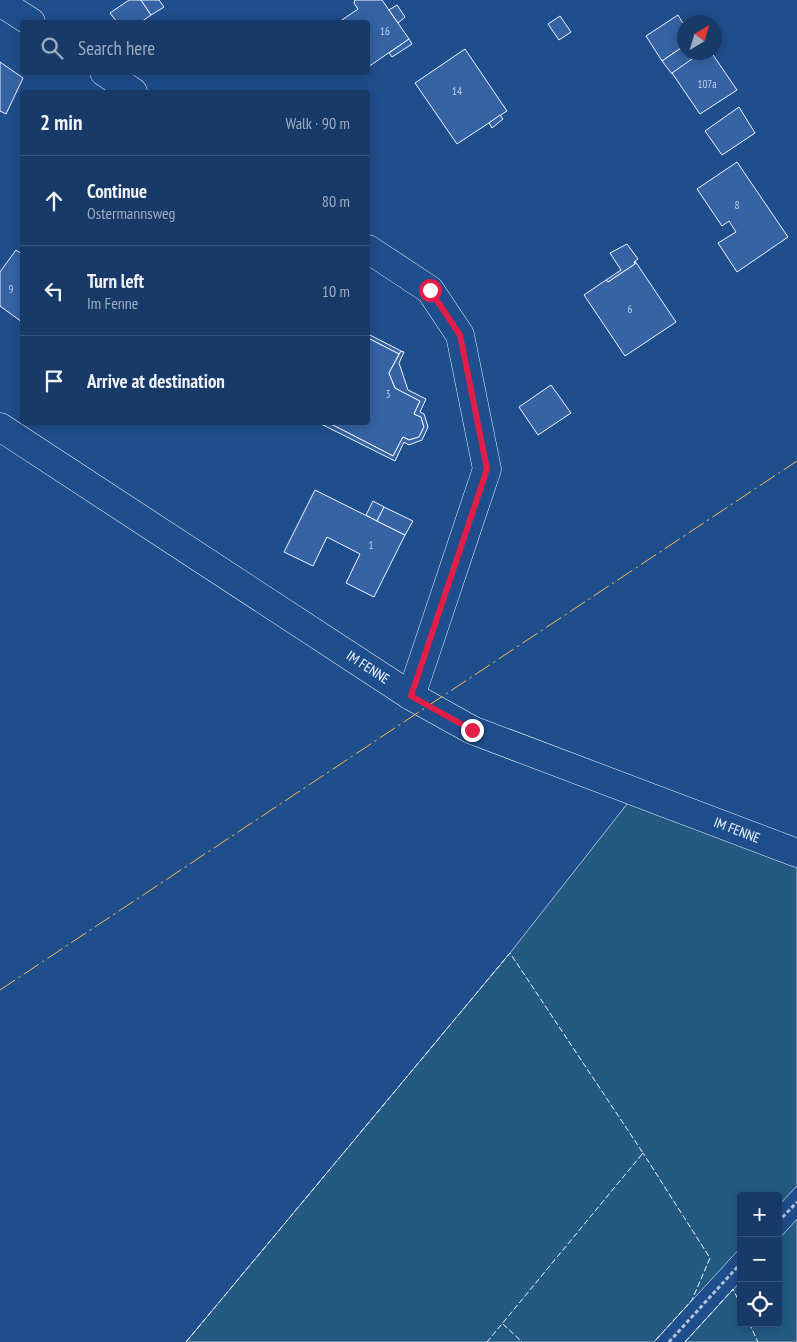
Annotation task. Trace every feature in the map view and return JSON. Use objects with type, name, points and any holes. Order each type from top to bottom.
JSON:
[{"type":"street","points":[[0,2],[28,20]]},
{"type":"street","points":[[108,75],[130,90]]},
{"type":"street","points":[[370,250],[430,290],[460,335],[487,469],[411,696]]},
{"type":"street","name":"IM FENNE","points":[[0,427],[411,696],[472,730],[797,853]]},
{"type":"path","points":[[782,1218],[797,1202]]},
{"type":"path","points":[[668,1342],[737,1267]]},
{"type":"shaded area","points":[[631,799],[797,862],[797,1186],[782,1202],[782,1192],[737,1192],[737,1251],[654,1342],[186,1342],[510,953]]},
{"type":"shaded area","points":[[797,1219],[797,1342],[685,1342],[737,1285],[737,1327],[782,1327],[782,1236]]},
{"type":"building","points":[[129,0],[141,0],[151,15],[144,20],[115,20],[110,13]]},
{"type":"building","points":[[141,0],[159,0],[164,7],[151,15]]},
{"type":"building","points":[[355,0],[382,0],[409,39],[370,66],[370,20],[342,20],[358,9],[354,3]]},
{"type":"building","points":[[397,5],[405,17],[398,23],[389,10]]},
{"type":"building","points":[[560,16],[571,32],[559,40],[548,24]]},
{"type":"building","points":[[677,16],[677,51],[662,61],[646,36]]},
{"type":"building","points":[[409,39],[412,44],[392,57],[389,53]]},
{"type":"building","points":[[465,49],[507,111],[457,144],[415,83]]},
{"type":"building","points":[[677,51],[677,60],[691,60],[672,74],[662,61]]},
{"type":"building","points":[[691,60],[716,60],[737,90],[700,114],[672,73]]},
{"type":"building","points":[[0,62],[23,78],[6,114],[0,111]]},
{"type":"building","points":[[739,107],[755,133],[722,155],[705,131]]},
{"type":"building","points":[[500,115],[503,119],[492,128],[489,123]]},
{"type":"building","points":[[737,162],[788,237],[737,272],[718,243],[736,232],[729,221],[722,226],[697,189]]},
{"type":"building","points":[[627,244],[638,259],[634,262],[635,264],[608,282],[606,280],[621,270],[610,253]]},
{"type":"building","points":[[16,250],[20,253],[20,321],[0,306],[0,272]]},
{"type":"building","points":[[635,261],[676,322],[625,356],[584,295],[635,264]]},
{"type":"building","points":[[370,335],[401,351],[399,354],[370,339]]},
{"type":"building","points":[[370,339],[399,354],[389,373],[395,388],[420,401],[414,414],[421,417],[424,427],[419,437],[409,440],[403,437],[393,456],[333,425],[370,425]]},
{"type":"building","points":[[401,351],[404,352],[399,363],[408,390],[426,399],[420,412],[424,414],[428,427],[422,440],[409,445],[404,442],[395,461],[323,425],[333,425],[393,456],[403,437],[409,440],[419,437],[424,427],[421,417],[414,414],[420,401],[395,388],[389,373]]},
{"type":"building","points":[[551,385],[571,413],[538,435],[519,407]]},
{"type":"building","points":[[315,490],[405,535],[374,597],[346,583],[360,554],[327,537],[313,566],[284,552]]},
{"type":"building","points":[[373,501],[384,507],[377,521],[366,515]]},
{"type":"building","points":[[384,507],[413,521],[405,535],[377,521]]},
{"type":"fence","points":[[186,1342],[510,953],[643,1153],[487,1342]]},
{"type":"fence","points":[[641,1155],[643,1153],[710,1258],[692,1300],[654,1342]]},
{"type":"fence","points":[[685,1342],[733,1289],[737,1298]]},
{"type":"fence","points":[[503,1324],[522,1342]]},
{"type":"fence","points":[[751,1327],[758,1342]]},
{"type":"power","points":[[0,990],[797,461]]},
{"type":"route","points":[[430,290],[460,335],[487,469],[411,696],[472,730]]}]
